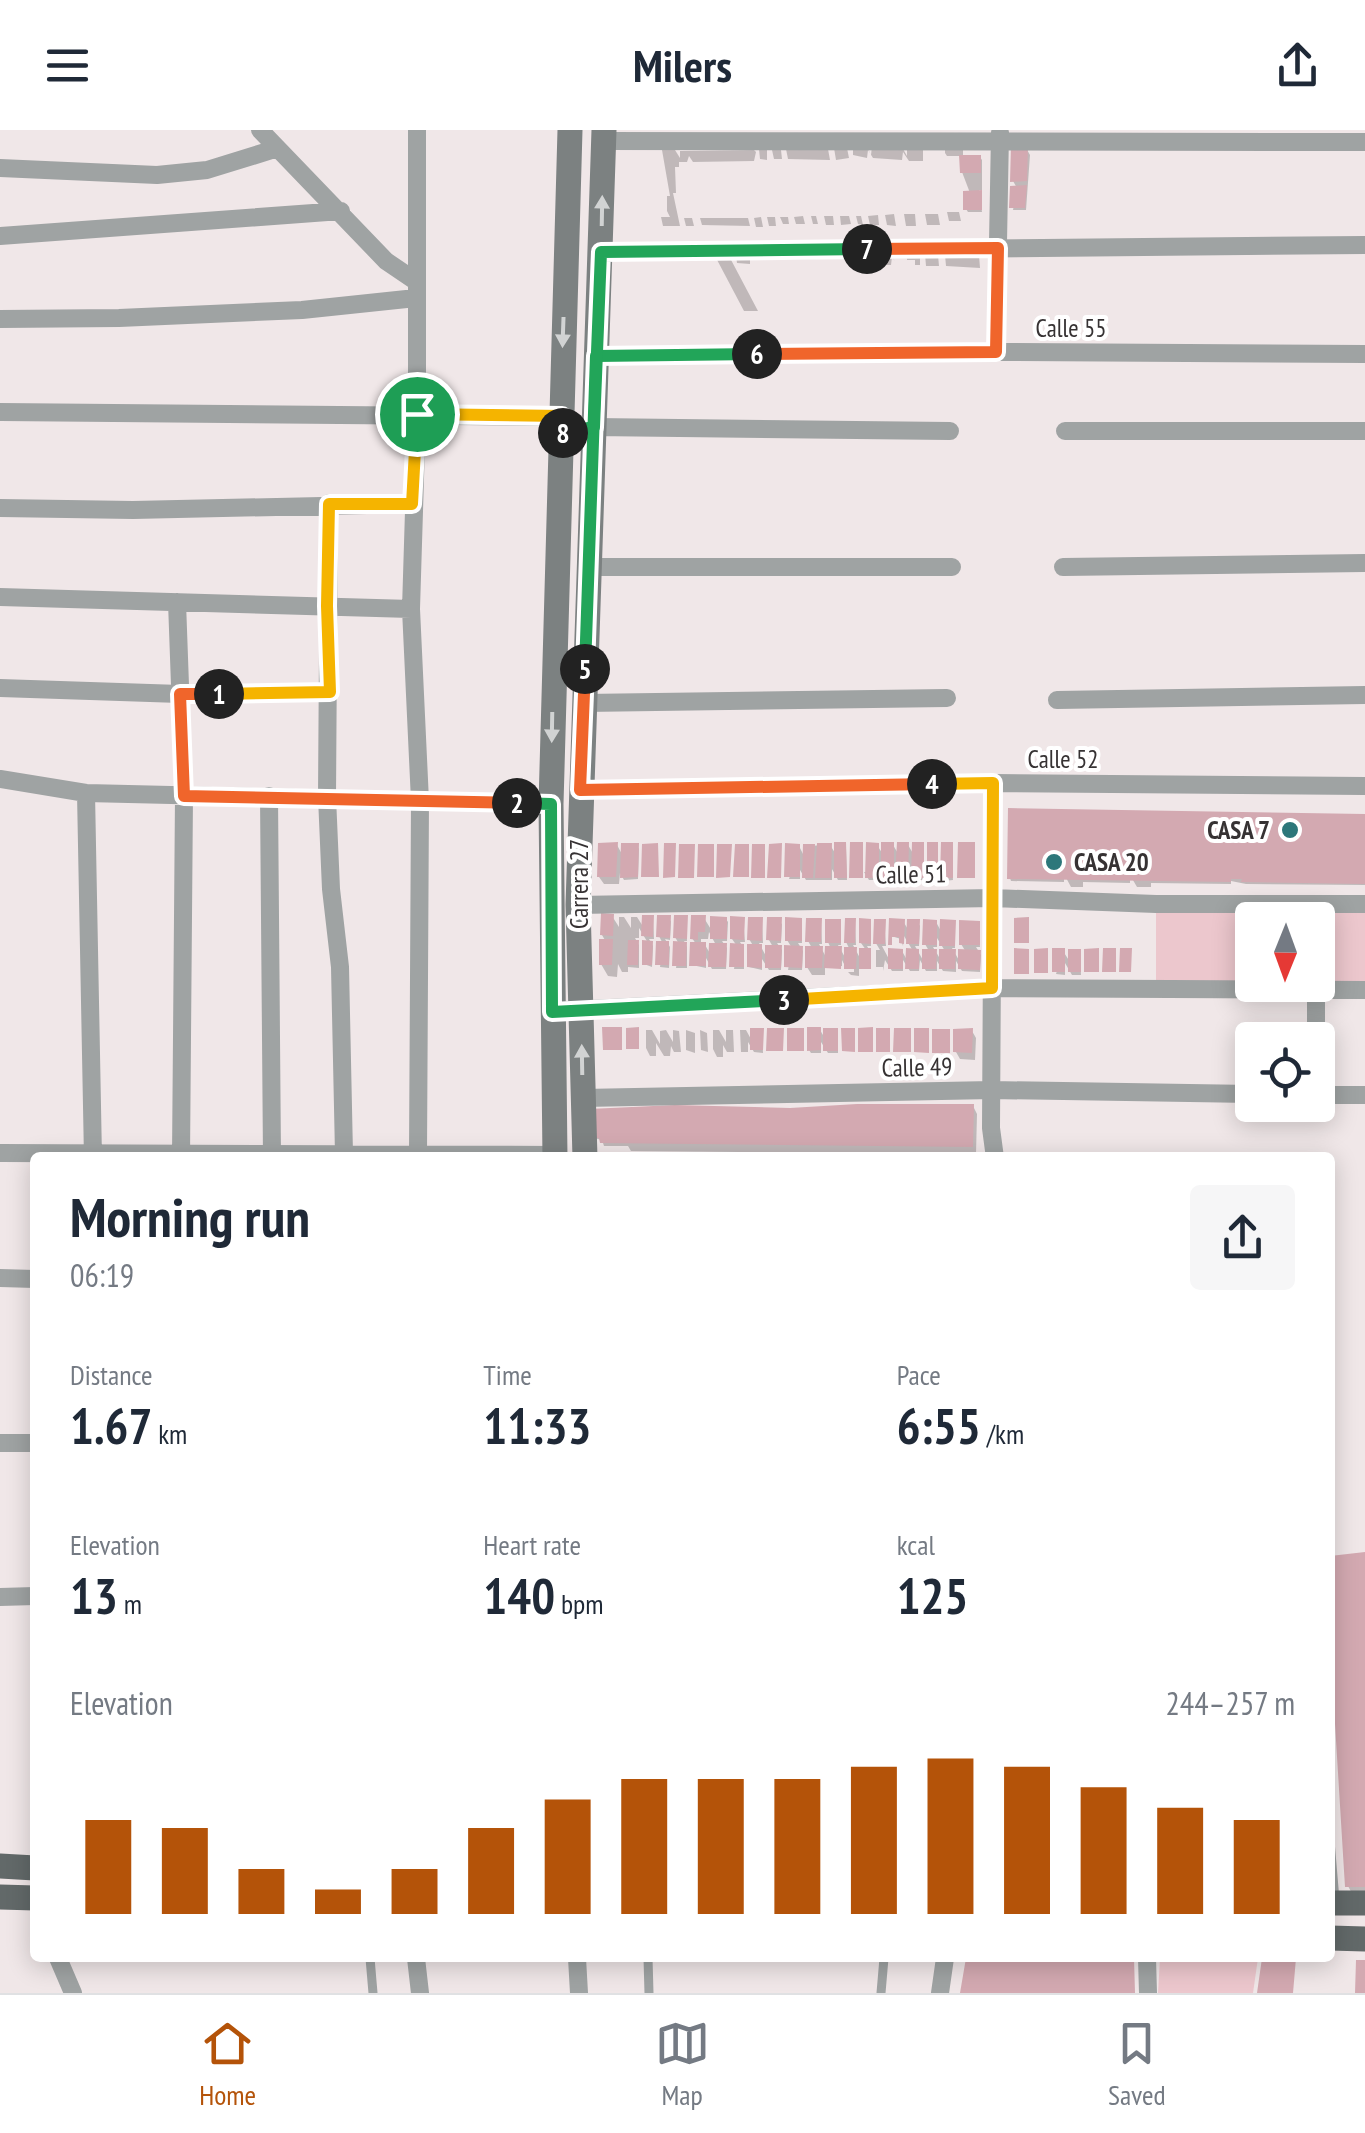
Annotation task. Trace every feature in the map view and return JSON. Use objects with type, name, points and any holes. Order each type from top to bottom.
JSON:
[{"type":"main road","points":[[0,1866],[30,1868]]},
{"type":"main road","points":[[0,1897],[30,1900]]},
{"type":"main road","points":[[1335,1903],[1365,1903]]},
{"type":"main road","points":[[1335,1938],[1365,1939]]},
{"type":"street","points":[[260,130],[417,290]]},
{"type":"street","points":[[417,130],[417,414],[411,609],[420,801],[418,1152]]},
{"type":"street","name":"Carrera 27","points":[[555,1152],[551,804],[570,130]]},
{"type":"street","points":[[603,136],[1000,136],[1365,142]]},
{"type":"street","name":"Carrera 27","points":[[585,1152],[578,905],[580,790],[603,136]]},
{"type":"street","points":[[996,352],[1000,136]]},
{"type":"street","points":[[0,168],[157,175],[207,170],[275,149]]},
{"type":"street","points":[[0,236],[340,211]]},
{"type":"street","points":[[601,252],[1365,245]]},
{"type":"street","points":[[0,319],[302,310],[417,290]]},
{"type":"street","name":"Calle 55","points":[[596,356],[1365,354]]},
{"type":"street","points":[[0,412],[417,414],[594,427],[950,431]]},
{"type":"street","points":[[1065,431],[1365,431]]},
{"type":"street","points":[[329,504],[327,797],[330,888],[340,967],[344,1152]]},
{"type":"street","points":[[0,508],[133,510],[412,504]]},
{"type":"street","points":[[1063,566],[1365,563]]},
{"type":"street","points":[[589,568],[952,567]]},
{"type":"street","points":[[0,597],[411,609]]},
{"type":"street","points":[[177,602],[184,796],[181,1152]]},
{"type":"street","points":[[0,688],[180,694],[330,692]]},
{"type":"street","points":[[1057,700],[1365,695]]},
{"type":"street","points":[[584,703],[947,698]]},
{"type":"street","points":[[0,779],[86,793],[551,804]]},
{"type":"street","points":[[993,783],[992,1090],[996,1152]]},
{"type":"street","name":"Calle 52","points":[[580,790],[993,783],[1365,786]]},
{"type":"street","points":[[86,793],[93,1152]]},
{"type":"street","points":[[270,796],[272,1152]]},
{"type":"street","name":"Calle 51","points":[[578,905],[992,898],[1156,904],[1365,904]]},
{"type":"street","points":[[552,1012],[992,988],[1235,990]]},
{"type":"street","points":[[1335,990],[1365,990]]},
{"type":"street","name":"Calle 49","points":[[582,1098],[992,1090],[1235,1094]]},
{"type":"street","points":[[1335,1095],[1365,1095]]},
{"type":"street","points":[[0,1153],[30,1154]]},
{"type":"street","points":[[0,1278],[30,1279]]},
{"type":"street","points":[[0,1443],[30,1443]]},
{"type":"street","points":[[0,1597],[30,1596]]},
{"type":"street","points":[[60,1962],[74,1993]]},
{"type":"street","points":[[416,1962],[420,1993]]},
{"type":"street","points":[[577,1962],[579,1993]]},
{"type":"street","points":[[940,1993],[945,1962]]},
{"type":"street","points":[[1147,1962],[1148,1993]]},
{"type":"lane","points":[[370,1962],[373,1993]]},
{"type":"lane","points":[[648,1962],[650,1993]]},
{"type":"lane","points":[[881,1993],[884,1962]]},
{"type":"shaded area","points":[[1365,900],[1365,989],[1335,989],[1335,902],[1260,902]]},
{"type":"shaded area","points":[[1235,902],[1235,988],[1156,988],[1156,904]]},
{"type":"shaded area","points":[[1160,1962],[1257,1962],[1253,1993],[1158,1993]]},
{"type":"building","points":[[1011,145],[1028,145],[1027,181],[1010,182]]},
{"type":"building","points":[[959,155],[981,155],[981,173],[960,173]]},
{"type":"building","points":[[1027,185],[1025,208],[1009,208],[1010,186]]},
{"type":"building","points":[[982,190],[982,210],[963,210],[963,191]]},
{"type":"building","points":[[1008,808],[1365,814],[1365,884],[1241,882],[1242,879],[1007,879]]},
{"type":"building","points":[[618,842],[616,877],[597,877],[598,843]]},
{"type":"building","points":[[834,842],[846,842],[847,878],[834,878]]},
{"type":"building","points":[[850,842],[863,842],[863,878],[849,878]]},
{"type":"building","points":[[866,842],[879,843],[879,878],[865,878]]},
{"type":"building","points":[[881,842],[894,842],[894,878],[881,878]]},
{"type":"building","points":[[897,842],[909,842],[908,878],[895,878]]},
{"type":"building","points":[[912,842],[924,842],[924,878],[911,878]]},
{"type":"building","points":[[927,842],[938,842],[938,878],[927,878]]},
{"type":"building","points":[[941,842],[953,842],[953,878],[940,878]]},
{"type":"building","points":[[958,842],[975,842],[975,878],[957,878]]},
{"type":"building","points":[[621,843],[639,843],[638,877],[620,878]]},
{"type":"building","points":[[658,843],[659,877],[641,877],[642,844]]},
{"type":"building","points":[[664,843],[676,843],[675,877],[663,878]]},
{"type":"building","points":[[782,843],[781,878],[767,878],[769,844]]},
{"type":"building","points":[[785,843],[800,844],[800,877],[784,877]]},
{"type":"building","points":[[817,843],[832,843],[831,878],[815,878]]},
{"type":"building","points":[[679,844],[695,844],[694,878],[678,878]]},
{"type":"building","points":[[698,844],[714,844],[714,877],[697,877]]},
{"type":"building","points":[[717,844],[732,844],[730,877],[716,878]]},
{"type":"building","points":[[735,844],[749,844],[749,877],[733,877]]},
{"type":"building","points":[[752,844],[765,844],[765,878],[751,878]]},
{"type":"building","points":[[803,844],[815,844],[813,878],[802,878]]},
{"type":"building","points":[[601,913],[614,914],[613,936],[600,935]]},
{"type":"building","points":[[642,915],[654,915],[653,937],[641,936]]},
{"type":"building","points":[[657,915],[671,915],[670,938],[656,937]]},
{"type":"building","points":[[674,915],[688,915],[687,939],[673,938]]},
{"type":"building","points":[[691,915],[706,915],[705,932],[698,932],[698,940],[690,939]]},
{"type":"building","points":[[710,916],[727,917],[727,939],[710,939]]},
{"type":"building","points":[[730,916],[745,917],[744,940],[730,939]]},
{"type":"building","points":[[748,917],[763,917],[762,941],[747,940]]},
{"type":"building","points":[[767,917],[782,917],[781,941],[766,940]]},
{"type":"building","points":[[785,917],[802,918],[802,941],[785,941]]},
{"type":"building","points":[[1029,917],[1029,943],[1014,943],[1014,918]]},
{"type":"building","points":[[806,918],[822,918],[821,942],[805,942]]},
{"type":"building","points":[[845,918],[856,918],[855,943],[844,943]]},
{"type":"building","points":[[859,918],[871,919],[871,944],[859,943]]},
{"type":"building","points":[[889,918],[905,919],[904,944],[899,943],[899,937],[892,937],[892,945],[888,945]]},
{"type":"building","points":[[825,919],[841,919],[841,943],[825,943]]},
{"type":"building","points":[[874,919],[886,919],[885,944],[873,944]]},
{"type":"building","points":[[907,919],[920,919],[919,944],[906,944]]},
{"type":"building","points":[[923,919],[937,920],[937,945],[922,945]]},
{"type":"building","points":[[940,919],[956,920],[955,946],[939,946]]},
{"type":"building","points":[[959,920],[980,921],[980,945],[959,945]]},
{"type":"building","points":[[599,939],[613,939],[612,965],[599,965]]},
{"type":"building","points":[[628,940],[639,940],[638,965],[627,965]]},
{"type":"building","points":[[642,940],[653,941],[652,965],[642,965]]},
{"type":"building","points":[[656,941],[669,941],[669,965],[655,965]]},
{"type":"building","points":[[673,941],[687,942],[686,966],[672,966]]},
{"type":"building","points":[[690,942],[706,942],[706,966],[689,966]]},
{"type":"building","points":[[709,943],[727,943],[726,967],[708,967]]},
{"type":"building","points":[[730,943],[744,944],[744,967],[729,967]]},
{"type":"building","points":[[747,944],[762,944],[762,968],[747,967]]},
{"type":"building","points":[[765,945],[782,945],[781,968],[765,968]]},
{"type":"building","points":[[784,945],[803,946],[802,968],[784,967]]},
{"type":"building","points":[[805,946],[823,946],[822,968],[805,968]]},
{"type":"building","points":[[825,946],[842,946],[841,969],[824,968]]},
{"type":"building","points":[[844,947],[857,947],[856,969],[844,969]]},
{"type":"building","points":[[859,948],[871,948],[871,969],[859,969]]},
{"type":"building","points":[[888,948],[903,949],[903,969],[888,969]]},
{"type":"building","points":[[906,948],[919,949],[919,969],[905,969]]},
{"type":"building","points":[[1014,948],[1029,949],[1029,974],[1014,974]]},
{"type":"building","points":[[1048,948],[1048,973],[1034,973],[1034,949]]},
{"type":"building","points":[[1052,948],[1065,948],[1065,972],[1052,972]]},
{"type":"building","points":[[1099,948],[1099,972],[1084,972],[1084,949]]},
{"type":"building","points":[[1103,948],[1116,948],[1116,972],[1102,972]]},
{"type":"building","points":[[1120,948],[1132,948],[1131,972],[1119,972]]},
{"type":"building","points":[[922,949],[937,949],[936,969],[922,969]]},
{"type":"building","points":[[939,949],[956,949],[955,969],[939,969]]},
{"type":"building","points":[[958,949],[981,950],[980,970],[958,969]]},
{"type":"building","points":[[1068,949],[1081,949],[1081,972],[1068,972]]},
{"type":"building","points":[[602,1027],[622,1027],[622,1050],[603,1050]]},
{"type":"building","points":[[639,1027],[639,1049],[626,1049],[626,1028]]},
{"type":"building","points":[[807,1027],[821,1027],[821,1050],[807,1051]]},
{"type":"building","points":[[873,1027],[873,1052],[858,1052],[858,1028]]},
{"type":"building","points":[[750,1028],[764,1028],[763,1050],[750,1050]]},
{"type":"building","points":[[767,1028],[784,1028],[783,1051],[766,1051]]},
{"type":"building","points":[[787,1028],[804,1028],[804,1051],[787,1051]]},
{"type":"building","points":[[823,1028],[838,1028],[838,1051],[823,1051]]},
{"type":"building","points":[[841,1028],[855,1028],[855,1052],[842,1051]]},
{"type":"building","points":[[876,1028],[890,1028],[890,1052],[876,1052]]},
{"type":"building","points":[[894,1028],[911,1028],[911,1052],[893,1052]]},
{"type":"building","points":[[914,1028],[929,1028],[929,1053],[914,1052]]},
{"type":"building","points":[[973,1028],[972,1053],[953,1052],[953,1029]]},
{"type":"building","points":[[932,1029],[950,1029],[950,1053],[932,1053]]},
{"type":"building","points":[[974,1104],[973,1147],[600,1143],[599,1138],[591,1139],[589,1109]]},
{"type":"building","points":[[1365,1552],[1365,1887],[1345,1887],[1335,1724],[1335,1555]]},
{"type":"building","points":[[1356,1960],[1365,1960],[1365,1993],[1355,1993]]},
{"type":"building","points":[[965,1962],[1134,1962],[1135,1993],[960,1993]]},
{"type":"building","points":[[1261,1962],[1296,1962],[1293,1993],[1257,1993]]},
{"type":"place","name":"CASA 7","points":[[1290,830]]},
{"type":"place","name":"CASA 20","points":[[1054,862]]},
{"type":"route","points":[[417,414],[412,504],[329,504],[330,692],[180,694],[184,796],[551,804],[552,1012],[992,988],[993,783],[580,790],[584,703],[594,427],[596,356],[996,352],[998,248],[601,252],[596,356],[594,427],[563,434],[562,416],[417,414]]}]
